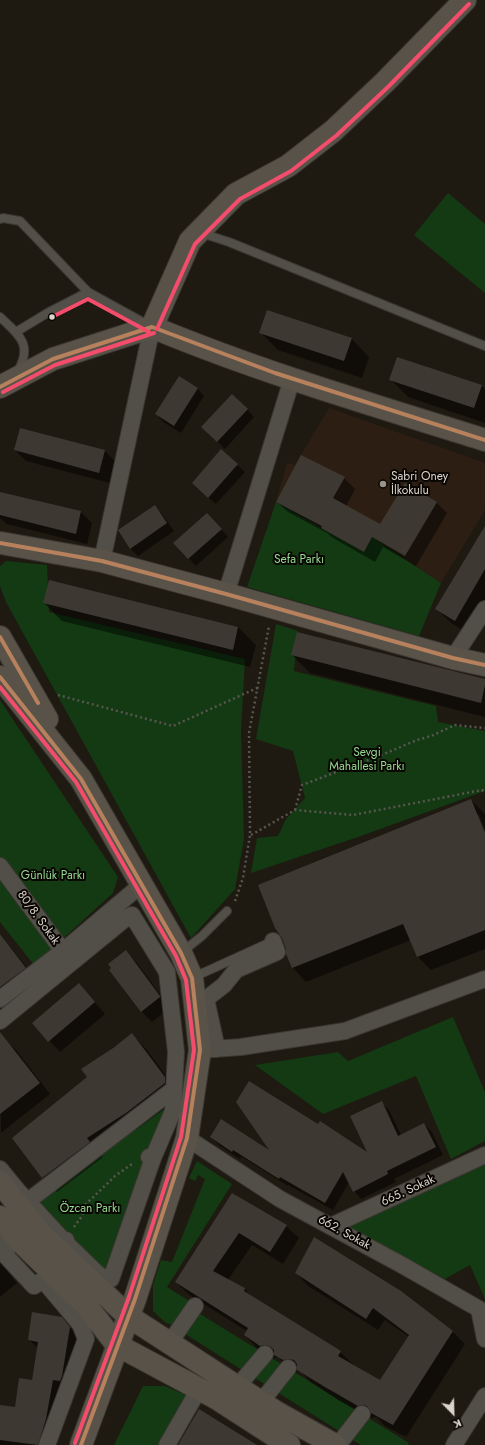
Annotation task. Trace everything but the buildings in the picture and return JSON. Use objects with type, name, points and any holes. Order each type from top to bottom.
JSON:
[{"type":"street","points":[[102,561],[152,327],[190,241],[236,194],[288,166],[333,131],[385,82],[465,0]]},
{"type":"street","points":[[0,387],[53,359],[152,327],[190,343],[292,379],[485,440]]},
{"type":"street","points":[[226,594],[292,379]]},
{"type":"street","points":[[0,543],[102,561],[226,594],[453,658],[485,665]]},
{"type":"street","points":[[453,658],[485,609]]},
{"type":"street","points":[[0,637],[181,953],[192,978],[208,1050]]},
{"type":"street","points":[[0,677],[82,779]]},
{"type":"street","name":"80/8. Sokak","points":[[0,866],[62,951]]},
{"type":"street","points":[[0,999],[62,951],[141,885]]},
{"type":"street","points":[[0,1021],[126,918],[132,915],[167,972],[176,1052],[173,1111],[151,1158],[111,1279],[107,1280],[98,1274],[28,1201],[0,1168]]},
{"type":"street","points":[[81,1445],[135,1299],[187,1138],[208,1050],[206,998],[224,985],[236,970],[277,952],[273,941]]},
{"type":"street","points":[[208,1050],[241,1047],[345,1031],[485,979]]},
{"type":"street","points":[[28,1201],[174,1088]]},
{"type":"street","name":"662. Sokak","points":[[187,1138],[280,1198],[479,1309],[485,1339]]},
{"type":"street","name":"665. Sokak","points":[[331,1226],[485,1155]]},
{"type":"street","points":[[0,1182],[39,1232],[128,1316],[169,1344],[261,1402],[336,1445],[362,1414]]},
{"type":"street","points":[[0,1217],[20,1241],[84,1304],[117,1345],[216,1398],[289,1445]]},
{"type":"street","points":[[0,1236],[8,1245],[6,1256],[34,1286],[43,1280],[80,1324],[86,1339],[47,1445]]},
{"type":"street","points":[[169,1344],[195,1306]]},
{"type":"street","points":[[238,1387],[265,1354]]},
{"type":"street","points":[[261,1402],[288,1368]]},
{"type":"street","points":[[167,1445],[199,1389]]},
{"type":"street","points":[[454,1445],[485,1396]]},
{"type":"lane","points":[[0,219],[20,220],[88,292],[152,327]]},
{"type":"lane","points":[[199,232],[229,242],[485,346]]},
{"type":"lane","points":[[16,332],[88,292]]},
{"type":"lane","points":[[0,317],[16,332],[23,342],[25,356],[19,371],[0,387]]},
{"type":"lane","points":[[181,953],[202,936],[227,911]]},
{"type":"lane","points":[[192,978],[273,941]]},
{"type":"path","points":[[227,911],[235,902],[243,878],[250,835],[249,733],[272,607]]},
{"type":"path","points":[[58,695],[173,726],[257,688]]},
{"type":"path","points":[[295,810],[302,785],[456,725],[485,728]]},
{"type":"path","points":[[250,835],[295,810],[353,815],[482,790],[485,793]]},
{"type":"path","points":[[66,1241],[82,1216],[86,1204],[99,1190],[135,1162],[151,1158]]},
{"type":"shaded area","name":"Sabri Oney İlkokulu","points":[[329,408],[485,463],[485,510],[441,583],[373,537],[364,552],[276,502],[287,463],[295,465]]},
{"type":"green space","points":[[448,193],[485,224],[485,293],[414,235]]},
{"type":"green space","name":"Sefa Parkı","points":[[276,502],[364,552],[372,537],[441,583],[419,636],[247,587]]},
{"type":"green space","points":[[6,561],[47,565],[49,612],[245,659],[241,730],[244,839],[235,889],[191,938],[6,602],[0,586],[0,566]]},
{"type":"green space","name":"Sevgi Mahallesi Parkı","points":[[276,624],[298,631],[294,671],[436,706],[438,722],[485,731],[485,791],[358,837],[251,873],[257,838],[278,836],[286,819],[305,798],[293,751],[256,739]]},
{"type":"green space","name":"Günlük Parkı","points":[[0,700],[118,877],[113,893],[34,965],[0,922]]},
{"type":"green space","points":[[453,1017],[485,1092],[485,1141],[451,1159],[416,1076],[323,1114],[255,1065],[338,1052],[348,1061]]},
{"type":"green space","name":"Özcan Parkı","points":[[168,1105],[107,1277],[36,1203]]},
{"type":"green space","points":[[197,1161],[232,1184],[167,1287],[191,1302],[176,1326],[166,1323],[153,1311],[153,1285],[161,1260],[172,1262],[205,1179],[198,1175],[195,1181],[189,1178]]},
{"type":"green space","points":[[485,1162],[485,1299],[470,1265],[445,1279],[346,1226]]},
{"type":"green space","points":[[197,1312],[409,1443],[408,1445],[361,1445],[182,1332]]},
{"type":"green space","points":[[143,1386],[165,1386],[192,1398],[164,1445],[114,1445]]},
{"type":"transit line","points":[[157,329],[195,244],[240,199],[291,171],[337,135],[389,86],[469,4]]},
{"type":"transit line","points":[[52,317],[88,299],[149,332]]},
{"type":"transit line","points":[[0,387],[53,359],[152,327],[275,373],[485,440]]},
{"type":"transit line","points":[[3,392],[55,365],[154,333]]},
{"type":"transit line","points":[[0,543],[102,561],[226,594],[453,658],[485,665]]},
{"type":"transit line","points":[[0,637],[38,703]]},
{"type":"transit line","points":[[0,677],[81,779],[181,953],[192,978],[200,1050],[187,1138],[135,1299],[81,1445]]},
{"type":"transit line","points":[[0,687],[76,782],[176,956],[186,980],[194,1050],[181,1137],[129,1297],[75,1443]]},
{"type":"place","name":"Sabri Oney İlkokulu","points":[[383,484]]}]
